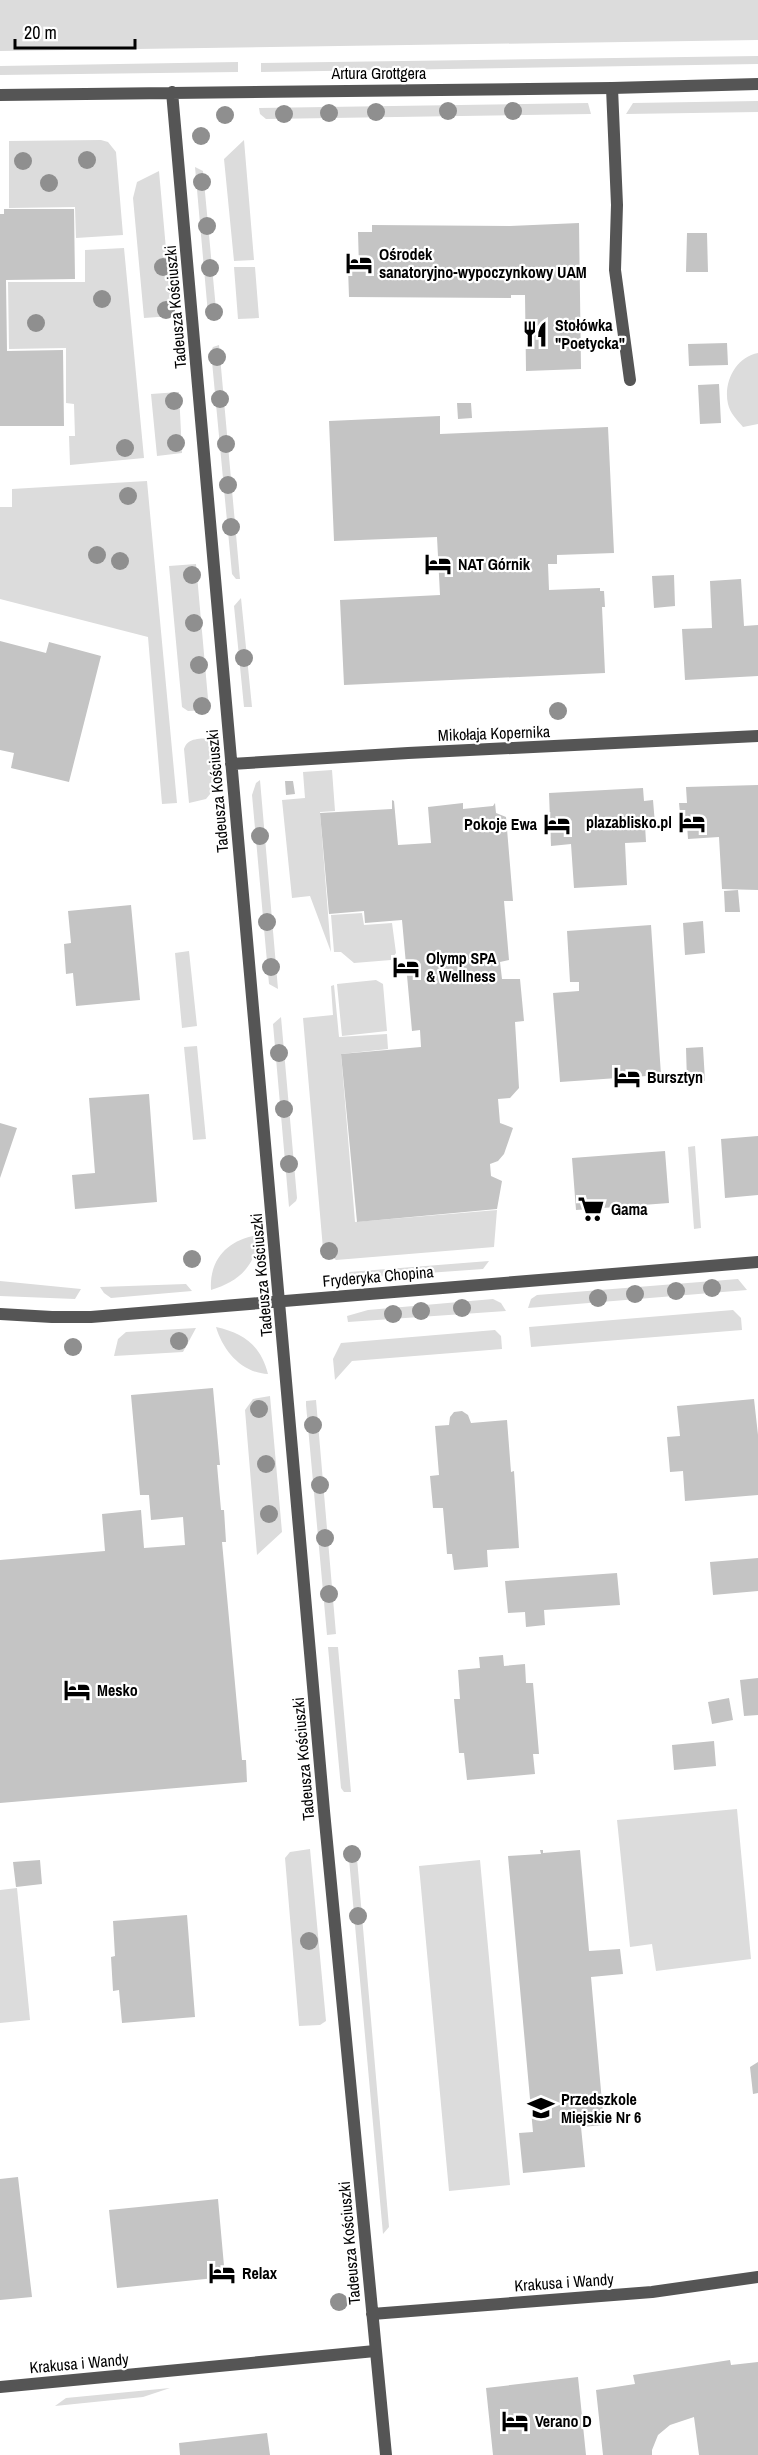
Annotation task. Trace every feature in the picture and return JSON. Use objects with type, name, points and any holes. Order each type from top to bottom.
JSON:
[{"type":"street","name":"Artura Grottgera","points":[[0,94],[612,88],[758,84]]},
{"type":"street","points":[[612,88],[617,205],[615,270],[630,380]]},
{"type":"street","name":"Tadeusza Kościuszki","points":[[172,92],[324,1811],[386,2455]]},
{"type":"street","name":"Mikołaja Kopernika","points":[[231,764],[758,736]]},
{"type":"street","name":"Fryderyka Chopina","points":[[0,1314],[91,1317],[758,1262]]},
{"type":"street","name":"Krakusa i Wandy","points":[[372,2314],[652,2292],[758,2277]]},
{"type":"street","name":"Krakusa i Wandy","points":[[0,2387],[375,2351]]},
{"type":"shaded area","points":[[0,0],[758,0],[758,40],[0,51]]},
{"type":"shaded area","points":[[758,56],[758,64],[261,72],[261,63]]},
{"type":"shaded area","points":[[238,62],[238,72],[0,75],[0,66]]},
{"type":"shaded area","points":[[758,101],[758,112],[626,114],[633,103]]},
{"type":"shaded area","points":[[588,103],[591,114],[266,119],[260,114],[259,108]]},
{"type":"shaded area","points":[[101,140],[108,142],[116,152],[123,235],[76,238],[75,207],[9,208],[9,141]]},
{"type":"shaded area","points":[[244,140],[254,260],[234,261],[224,159]]},
{"type":"shaded area","points":[[195,167],[203,171],[217,320],[213,320],[208,314]]},
{"type":"shaded area","points":[[159,171],[172,316],[144,318],[133,198],[137,182]]},
{"type":"shaded area","points":[[124,248],[144,458],[70,465],[69,436],[75,436],[74,404],[66,403],[66,348],[9,349],[8,282],[85,282],[85,250]]},
{"type":"shaded area","points":[[234,267],[255,267],[259,318],[238,319]]},
{"type":"shaded area","points":[[219,345],[240,579],[236,579],[232,574],[211,351],[213,347]]},
{"type":"shaded area","points":[[758,353],[758,424],[743,427],[729,407],[727,387],[738,365],[750,355]]},
{"type":"shaded area","points":[[179,392],[182,453],[157,456],[151,394]]},
{"type":"shaded area","points":[[147,481],[177,803],[162,804],[148,637],[0,599],[0,507],[12,507],[12,489]]},
{"type":"shaded area","points":[[196,564],[209,710],[188,711],[182,707],[169,566]]},
{"type":"shaded area","points":[[241,598],[252,707],[244,707],[234,606]]},
{"type":"shaded area","points":[[211,738],[215,788],[206,799],[189,803],[184,749],[188,742]]},
{"type":"shaded area","points":[[332,770],[335,811],[320,812],[331,952],[310,896],[292,898],[282,800],[305,798],[303,772]]},
{"type":"shaded area","points":[[260,780],[278,989],[269,984],[252,795],[256,783]]},
{"type":"shaded area","points":[[362,913],[364,925],[392,923],[396,953],[391,960],[354,963],[341,952],[334,952],[331,915]]},
{"type":"shaded area","points":[[189,951],[197,1026],[182,1028],[175,953]]},
{"type":"shaded area","points":[[376,980],[383,984],[387,1031],[342,1036],[337,984]]},
{"type":"shaded area","points":[[334,985],[339,1037],[387,1034],[388,1049],[341,1054],[355,1222],[497,1210],[494,1247],[336,1260],[323,1249],[303,1018],[333,1015],[331,986]]},
{"type":"shaded area","points":[[281,1017],[297,1198],[289,1207],[273,1024]]},
{"type":"shaded area","points":[[197,1046],[206,1139],[193,1140],[184,1047]]},
{"type":"shaded area","points":[[695,1146],[701,1228],[694,1229],[688,1147]]},
{"type":"shaded area","points":[[257,1235],[254,1255],[245,1271],[230,1282],[211,1290],[213,1269],[222,1253],[237,1241]]},
{"type":"shaded area","points":[[489,1261],[483,1269],[344,1279],[349,1272]]},
{"type":"shaded area","points":[[738,1279],[747,1290],[528,1308],[531,1299],[537,1295]]},
{"type":"shaded area","points":[[0,1281],[81,1289],[75,1299],[0,1296]]},
{"type":"shaded area","points":[[186,1284],[192,1291],[111,1298],[100,1287]]},
{"type":"shaded area","points":[[493,1299],[501,1303],[506,1311],[348,1322],[347,1316],[368,1310]]},
{"type":"shaded area","points":[[733,1310],[741,1318],[742,1330],[531,1347],[529,1327]]},
{"type":"shaded area","points":[[216,1327],[235,1333],[250,1342],[261,1356],[268,1374],[250,1370],[235,1359],[223,1344]]},
{"type":"shaded area","points":[[196,1328],[183,1352],[114,1356],[118,1339],[126,1332]]},
{"type":"shaded area","points":[[495,1330],[501,1336],[502,1349],[352,1361],[335,1380],[333,1359],[341,1343]]},
{"type":"shaded area","points":[[270,1396],[282,1532],[257,1555],[245,1410],[253,1399]]},
{"type":"shaded area","points":[[316,1400],[336,1634],[327,1635],[306,1405],[306,1401]]},
{"type":"shaded area","points":[[328,1647],[338,1647],[351,1792],[344,1792],[341,1788]]},
{"type":"shaded area","points":[[737,1809],[751,1959],[656,1971],[652,1944],[630,1947],[617,1820]]},
{"type":"shaded area","points":[[356,1847],[389,2227],[383,2234],[348,1848]]},
{"type":"shaded area","points":[[310,1849],[326,2021],[320,2025],[299,2026],[285,1858],[290,1852]]},
{"type":"shaded area","points":[[480,1860],[510,2185],[449,2191],[419,1866]]},
{"type":"shaded area","points":[[17,1888],[30,2020],[0,2023],[0,1890]]},
{"type":"shaded area","points":[[170,2388],[143,2397],[55,2406],[66,2398]]},
{"type":"building","points":[[4,209],[74,209],[75,279],[6,280],[7,351],[63,350],[64,426],[0,426],[0,214],[4,214]]},
{"type":"building","points":[[579,223],[581,369],[526,371],[525,295],[511,295],[511,298],[349,297],[348,267],[359,267],[358,232],[372,232],[372,225],[510,226]]},
{"type":"building","points":[[687,233],[707,233],[708,272],[686,272]]},
{"type":"building","points":[[727,343],[728,365],[689,366],[688,344]]},
{"type":"building","points":[[719,384],[721,423],[700,424],[698,385]]},
{"type":"building","points":[[457,403],[471,403],[472,418],[458,419]]},
{"type":"building","points":[[440,416],[440,434],[608,427],[614,553],[557,555],[557,564],[548,564],[549,590],[600,588],[600,591],[604,591],[605,607],[602,607],[605,673],[344,685],[340,600],[440,595],[437,537],[334,541],[329,421]]},
{"type":"building","points":[[674,575],[675,606],[654,608],[652,576]]},
{"type":"building","points":[[741,579],[744,626],[758,625],[758,676],[685,680],[682,629],[712,628],[710,581]]},
{"type":"building","points":[[0,641],[46,653],[49,642],[101,656],[69,782],[11,768],[14,753],[0,750]]},
{"type":"building","points":[[285,781],[293,781],[295,794],[286,795]]},
{"type":"building","points":[[758,785],[758,890],[722,889],[719,837],[688,839],[687,824],[681,824],[679,803],[687,803],[686,787]]},
{"type":"building","points":[[643,788],[644,801],[653,800],[655,824],[645,825],[646,842],[625,843],[627,885],[574,888],[571,844],[551,846],[549,793]]},
{"type":"building","points":[[392,800],[394,801],[398,845],[431,843],[428,807],[463,803],[463,809],[493,806],[495,803],[496,813],[506,817],[513,901],[504,901],[509,960],[500,962],[502,979],[520,979],[524,1021],[515,1022],[519,1088],[510,1098],[498,1099],[500,1123],[513,1128],[504,1154],[498,1161],[490,1164],[491,1176],[502,1181],[497,1209],[357,1222],[341,1054],[421,1047],[420,1030],[412,1031],[402,920],[365,923],[364,911],[329,914],[320,813],[392,809]]},
{"type":"building","points":[[738,890],[740,912],[725,912],[724,891]]},
{"type":"building","points":[[131,905],[140,1000],[76,1006],[73,973],[66,974],[64,944],[71,943],[68,911]]},
{"type":"building","points":[[703,921],[705,953],[685,955],[683,923]]},
{"type":"building","points":[[651,925],[661,1075],[560,1082],[553,993],[579,991],[579,982],[570,982],[567,931]]},
{"type":"building","points":[[703,1047],[705,1081],[687,1082],[686,1048]]},
{"type":"building","points":[[149,1094],[157,1202],[75,1209],[72,1175],[95,1173],[89,1098]]},
{"type":"building","points":[[0,1123],[17,1128],[0,1178]]},
{"type":"building","points":[[758,1136],[758,1195],[725,1198],[721,1139]]},
{"type":"building","points":[[665,1151],[669,1203],[576,1210],[572,1158]]},
{"type":"building","points":[[213,1388],[220,1465],[217,1465],[226,1542],[222,1542],[242,1760],[246,1760],[247,1782],[0,1803],[0,1560],[105,1551],[102,1514],[141,1510],[144,1548],[185,1545],[183,1517],[151,1520],[149,1495],[140,1495],[131,1395]]},
{"type":"building","points":[[754,1399],[758,1435],[758,1495],[685,1501],[683,1471],[670,1472],[667,1437],[680,1436],[677,1406]]},
{"type":"building","points":[[462,1411],[468,1415],[471,1423],[507,1420],[511,1472],[514,1471],[519,1548],[487,1550],[488,1567],[454,1570],[452,1554],[447,1554],[443,1508],[433,1508],[430,1476],[439,1475],[435,1426],[449,1425],[450,1417],[454,1412]]},
{"type":"building","points":[[758,1558],[758,1591],[713,1595],[710,1562]]},
{"type":"building","points":[[617,1573],[620,1605],[544,1610],[545,1625],[526,1627],[525,1612],[508,1613],[505,1581]]},
{"type":"building","points":[[503,1655],[504,1666],[525,1664],[526,1683],[533,1683],[539,1754],[533,1754],[535,1774],[467,1780],[464,1753],[459,1753],[454,1699],[460,1699],[458,1670],[480,1668],[479,1657]]},
{"type":"building","points":[[758,1678],[758,1715],[744,1716],[740,1680]]},
{"type":"building","points":[[729,1698],[733,1720],[712,1724],[708,1702]]},
{"type":"building","points":[[714,1741],[716,1766],[674,1770],[672,1745]]},
{"type":"building","points":[[540,1850],[543,1850],[543,1853],[580,1850],[589,1951],[620,1949],[623,1974],[591,1977],[604,2125],[581,2127],[585,2167],[523,2173],[519,2133],[533,2132],[508,1856],[541,1854]]},
{"type":"building","points":[[40,1860],[42,1884],[16,1887],[13,1862]]},
{"type":"building","points":[[187,1915],[195,2017],[122,2023],[119,1990],[113,1991],[111,1957],[115,1956],[113,1921]]},
{"type":"building","points":[[758,2062],[758,2093],[753,2094],[750,2067]]},
{"type":"building","points":[[18,2177],[32,2297],[0,2300],[0,2179]]},
{"type":"building","points":[[218,2199],[225,2277],[117,2288],[109,2210]]},
{"type":"building","points":[[730,2360],[731,2365],[758,2362],[758,2455],[699,2455],[694,2417],[670,2425],[658,2435],[652,2455],[603,2455],[596,2390],[635,2384],[633,2375]]},
{"type":"building","points":[[578,2377],[586,2455],[493,2455],[486,2388]]},
{"type":"building","points":[[267,2433],[270,2455],[180,2455],[179,2443]]},
{"type":"place","name":"Ośrodek sanatoryjno-wypoczynkowy UAM","points":[[359,263]]},
{"type":"place","name":"Stołówka \"Poetycka\"","points":[[535,334]]},
{"type":"place","name":"NAT Górnik","points":[[438,564]]},
{"type":"place","name":"plazablisko.pl","points":[[692,822]]},
{"type":"place","name":"Pokoje Ewa","points":[[557,824]]},
{"type":"place","name":"Olymp SPA & Wellness","points":[[406,967]]},
{"type":"place","name":"Bursztyn","points":[[627,1077]]},
{"type":"place","name":"Gama","points":[[591,1209]]},
{"type":"place","name":"Mesko","points":[[77,1690]]},
{"type":"place","name":"Przedszkole Miejskie Nr 6","points":[[541,2108]]},
{"type":"place","name":"Relax","points":[[222,2273]]},
{"type":"place","name":"Verano D","points":[[515,2421]]}]
